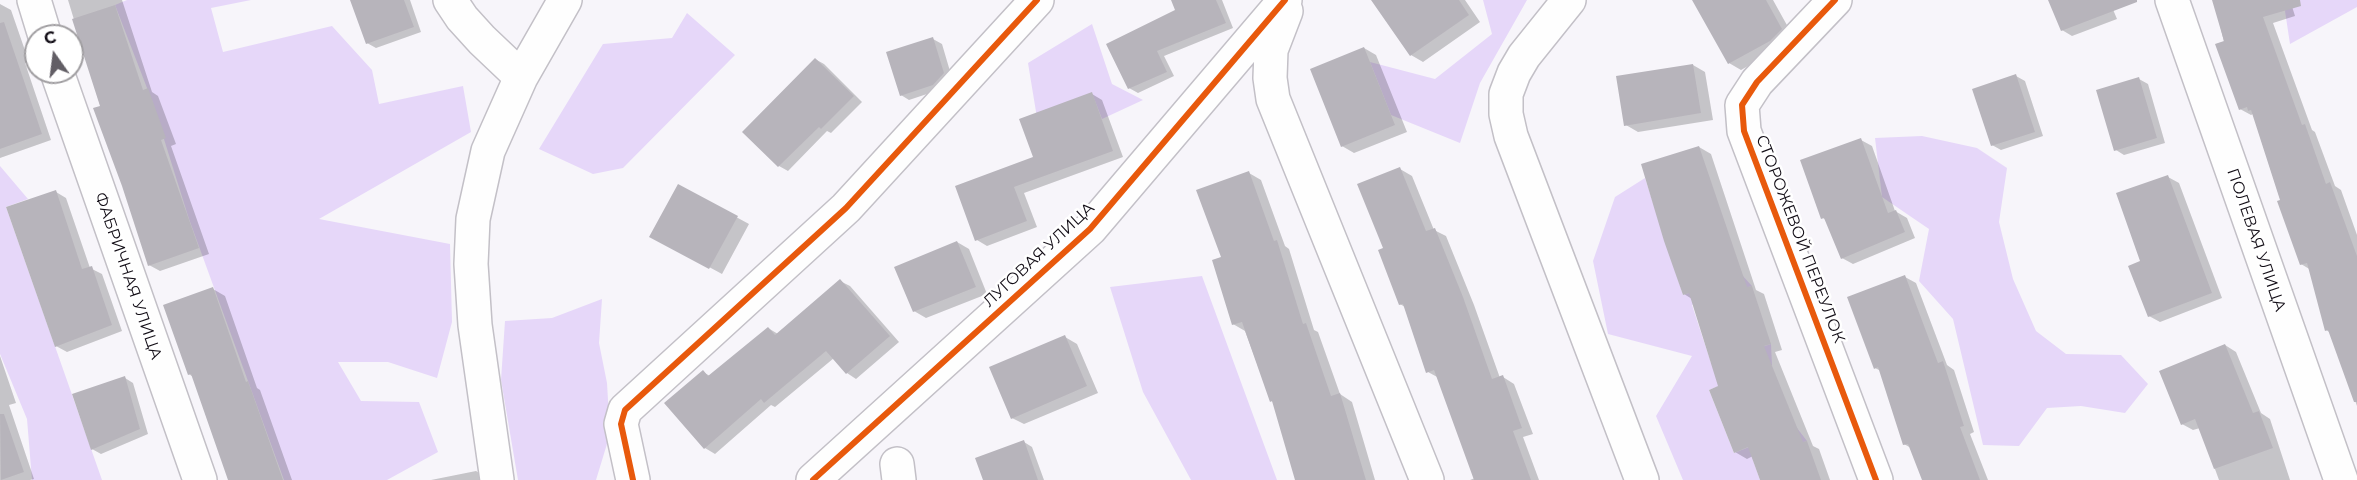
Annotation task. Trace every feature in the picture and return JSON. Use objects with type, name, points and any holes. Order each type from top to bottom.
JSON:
[{"type":"street","points":[[34,0],[41,24]]},
{"type":"street","points":[[450,0],[462,18],[482,40],[521,77]]},
{"type":"street","points":[[497,480],[474,324],[471,264],[473,219],[488,151],[521,77],[565,0]]},
{"type":"street","points":[[633,480],[621,424],[625,410],[846,208],[1037,0]]},
{"type":"street","name":"ЛУГОВАЯ УЛИЦА","points":[[813,480],[1090,229],[1285,0]]},
{"type":"street","points":[[1292,0],[1283,15],[1271,50],[1270,78],[1274,99],[1427,480]]},
{"type":"street","points":[[1569,0],[1524,56],[1514,73],[1506,94],[1506,114],[1510,135],[1642,480]]},
{"type":"street","name":"СТОРОЖЕВОЙ ПЕРЕУЛОК","points":[[1835,0],[1756,82],[1742,105],[1744,131],[1876,480]]},
{"type":"street","name":"ПОЛЕВАЯ УЛИЦА","points":[[2172,0],[2341,480]]},
{"type":"street","points":[[1230,65],[1274,99]]},
{"type":"street","name":"ФАБРИЧНАЯ УЛИЦА","points":[[61,84],[200,480]]},
{"type":"shaded area","points":[[127,0],[251,0],[211,8],[223,52],[332,26],[372,70],[379,104],[463,86],[471,132],[319,219],[450,244],[452,322],[437,378],[388,362],[338,362],[361,401],[419,402],[438,452],[387,480],[284,480],[189,219],[152,101],[115,5]]},
{"type":"shaded area","points":[[1483,0],[1527,0],[1480,83],[1460,143],[1391,115],[1370,62],[1435,79],[1492,34]]},
{"type":"shaded area","points":[[2287,0],[2357,0],[2357,7],[2290,44],[2285,11]]},
{"type":"shaded area","points":[[687,13],[735,55],[623,168],[593,174],[539,149],[603,44],[672,38]]},
{"type":"shaded area","points":[[1092,24],[1112,84],[1143,100],[1102,119],[1092,93],[1038,124],[1028,63]]},
{"type":"shaded area","points":[[1922,136],[1977,148],[2007,168],[1999,222],[2013,279],[2036,331],[2066,354],[2121,355],[2148,384],[2125,413],[2081,406],[2047,408],[2019,446],[1983,445],[1953,319],[1919,281],[1929,229],[1882,197],[1875,138]]},
{"type":"shaded area","points":[[0,166],[28,199],[6,207],[102,480],[32,480],[27,419],[0,354]]},
{"type":"shaded area","points":[[1645,178],[1683,295],[1742,275],[1752,286],[1692,305],[1711,363],[1771,344],[1772,365],[1709,390],[1734,453],[1797,428],[1807,441],[1753,460],[1760,480],[1683,480],[1656,416],[1692,356],[1608,334],[1593,261],[1615,197]]},
{"type":"shaded area","points":[[1202,276],[1277,480],[1191,480],[1143,392],[1110,287]]},
{"type":"shaded area","points":[[602,299],[599,343],[607,383],[610,434],[596,480],[518,480],[501,380],[505,321],[552,318]]},
{"type":"building","points":[[350,0],[404,0],[414,27],[366,44]]},
{"type":"building","points":[[1171,0],[1216,0],[1226,23],[1157,51],[1167,72],[1128,89],[1106,44],[1175,10]]},
{"type":"building","points":[[1371,0],[1459,0],[1469,15],[1410,56]]},
{"type":"building","points":[[1692,0],[1766,0],[1782,29],[1770,41],[1728,64]]},
{"type":"building","points":[[2048,0],[2137,0],[2137,2],[2061,31]]},
{"type":"building","points":[[2212,0],[2300,0],[2301,6],[2263,17],[2302,125],[2305,124],[2326,184],[2330,182],[2357,256],[2357,402],[2354,402],[2328,330],[2325,331],[2307,263],[2300,265],[2277,201],[2280,200],[2251,110],[2248,111],[2247,107],[2239,110],[2215,44],[2224,41]]},
{"type":"building","points":[[115,5],[143,90],[148,88],[166,138],[161,140],[199,248],[148,266],[93,108],[100,106],[84,56],[84,24],[74,24],[72,19]]},
{"type":"building","points":[[4,22],[42,134],[0,149],[0,23]]},
{"type":"building","points":[[933,37],[944,73],[933,85],[900,96],[886,52]]},
{"type":"building","points":[[1364,47],[1395,125],[1341,147],[1310,69]]},
{"type":"building","points":[[815,58],[854,96],[778,167],[742,132]]},
{"type":"building","points":[[1693,64],[1701,113],[1624,126],[1616,76]]},
{"type":"building","points":[[2016,74],[2035,132],[1991,146],[1972,89]]},
{"type":"building","points":[[2139,77],[2157,138],[2114,151],[2096,90]]},
{"type":"building","points":[[1092,92],[1113,151],[1014,187],[1027,221],[975,241],[955,186],[1033,157],[1019,119]]},
{"type":"building","points":[[1861,138],[1888,213],[1896,210],[1905,232],[1841,259],[1824,218],[1821,219],[1800,160]]},
{"type":"building","points":[[1699,146],[1747,287],[1752,286],[1771,344],[1764,346],[1803,442],[1807,441],[1821,480],[1760,480],[1748,447],[1734,453],[1709,390],[1718,386],[1689,293],[1683,295],[1664,241],[1641,164]]},
{"type":"building","points":[[1400,167],[1426,231],[1435,228],[1463,297],[1492,379],[1503,375],[1522,428],[1513,431],[1531,480],[1474,480],[1434,370],[1426,373],[1403,304],[1399,305],[1378,250],[1383,248],[1357,184]]},
{"type":"building","points":[[1249,171],[1274,241],[1277,240],[1303,324],[1306,323],[1331,396],[1340,393],[1366,480],[1295,480],[1272,401],[1270,402],[1242,322],[1232,325],[1212,260],[1221,257],[1196,190]]},
{"type":"building","points":[[2168,175],[2212,293],[2148,317],[2128,266],[2140,261],[2116,193]]},
{"type":"building","points":[[678,184],[738,216],[709,269],[649,237]]},
{"type":"building","points":[[56,190],[82,269],[92,266],[112,325],[55,347],[6,207]]},
{"type":"building","points":[[957,241],[976,287],[913,312],[894,267]]},
{"type":"building","points":[[1905,275],[1938,363],[1943,361],[1964,426],[1960,427],[1980,480],[1922,480],[1908,444],[1903,445],[1878,367],[1874,369],[1847,297]]},
{"type":"building","points":[[840,279],[890,336],[846,374],[826,351],[764,403],[761,399],[704,449],[664,403],[703,370],[708,376],[768,327],[775,335]]},
{"type":"building","points":[[213,287],[283,480],[228,480],[191,374],[188,375],[163,305]]},
{"type":"building","points":[[1065,335],[1087,386],[1011,419],[989,367]]},
{"type":"building","points":[[2225,344],[2253,413],[2259,411],[2273,448],[2214,469],[2195,419],[2181,425],[2159,371]]},
{"type":"building","points":[[125,376],[140,429],[91,450],[72,394]]},
{"type":"building","points":[[0,414],[4,414],[24,472],[1,480]]},
{"type":"building","points":[[1024,440],[1038,480],[983,480],[975,458]]},
{"type":"cycle path","points":[[633,480],[621,424],[625,410],[846,208],[1037,0]]},
{"type":"cycle path","points":[[813,480],[1090,229],[1285,0]]},
{"type":"cycle path","points":[[1835,0],[1757,82],[1742,105],[1744,131],[1876,480]]}]
